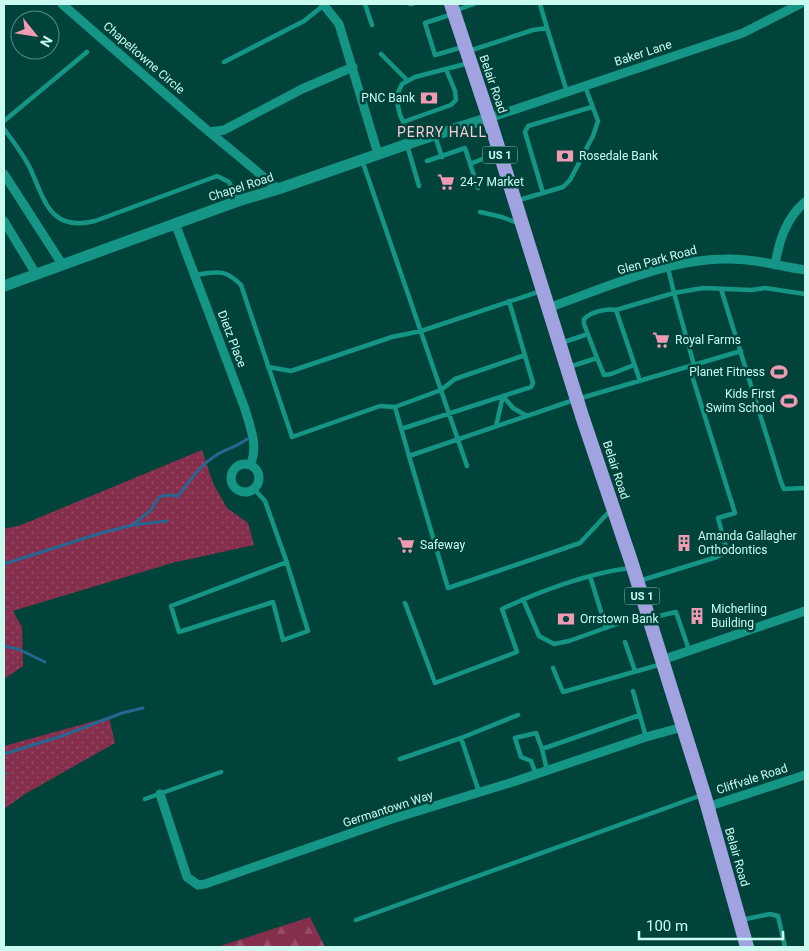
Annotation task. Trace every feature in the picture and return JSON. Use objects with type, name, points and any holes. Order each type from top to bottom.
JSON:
[{"type":"highway","name":"Belair Road","points":[[453,10],[638,582],[683,727],[747,947]]},
{"type":"street","name":"Chapeltowne Circle","points":[[64,4],[209,132],[278,189]]},
{"type":"street","points":[[323,4],[339,24],[378,154]]},
{"type":"street","name":"Baker Lane","points":[[489,118],[743,33],[800,4]]},
{"type":"street","points":[[209,132],[224,130],[302,89],[353,67]]},
{"type":"street","name":"Chapel Road","points":[[4,286],[238,202],[489,118]]},
{"type":"street","points":[[4,174],[62,264]]},
{"type":"street","points":[[775,265],[778,246],[784,230],[791,218],[805,202]]},
{"type":"street","points":[[4,221],[36,274]]},
{"type":"street","name":"Dietz Place","points":[[175,224],[245,409],[253,435],[254,456],[250,465],[257,470],[260,478],[254,490]]},
{"type":"street","name":"Glen Park Road","points":[[548,308],[685,263],[726,259],[805,270]]},
{"type":"street","points":[[250,465],[236,467],[231,475],[231,480],[236,489],[240,491],[250,492],[254,490]]},
{"type":"street","points":[[662,662],[689,650],[805,611]]},
{"type":"street","name":"Germantown Way","points":[[160,794],[187,877],[198,884],[205,884],[392,819],[480,793],[646,737],[683,727]]},
{"type":"street","name":"Cliffvale Road","points":[[705,801],[805,774]]},
{"type":"lane","points":[[224,62],[304,21],[323,4]]},
{"type":"lane","points":[[365,4],[372,25]]},
{"type":"lane","points":[[467,54],[436,55],[425,23],[453,10],[474,4]]},
{"type":"lane","points":[[540,4],[567,92]]},
{"type":"lane","points":[[419,186],[410,143],[396,98],[402,84],[415,77],[446,69],[467,54],[533,30],[547,28]]},
{"type":"lane","points":[[4,121],[87,52]]},
{"type":"lane","points":[[381,54],[408,81]]},
{"type":"lane","points":[[403,122],[451,105],[456,100],[455,91],[446,69]]},
{"type":"lane","points":[[584,86],[598,121],[585,151]]},
{"type":"lane","points":[[543,193],[525,132],[528,126],[592,107]]},
{"type":"lane","points":[[4,129],[29,166],[36,185],[51,212],[68,223],[80,225],[94,221],[217,176],[229,182],[238,202]]},
{"type":"lane","points":[[434,135],[442,156]]},
{"type":"lane","points":[[427,161],[466,148],[478,188]]},
{"type":"lane","points":[[470,164],[499,152]]},
{"type":"lane","points":[[362,160],[467,466]]},
{"type":"lane","points":[[514,202],[563,187],[570,180],[579,163]]},
{"type":"lane","points":[[480,212],[502,217],[522,225]]},
{"type":"lane","points":[[668,268],[694,365]]},
{"type":"lane","points":[[193,275],[220,272],[230,274],[241,285],[292,436],[380,406],[395,407],[441,390],[455,380],[525,355]]},
{"type":"lane","points":[[634,365],[612,374],[604,375],[584,324],[586,316],[606,309],[616,310],[674,293],[703,288],[751,290],[765,288],[805,294]]},
{"type":"lane","points":[[721,289],[784,489],[805,488]]},
{"type":"lane","points":[[268,367],[291,371],[392,337],[421,332],[543,290]]},
{"type":"lane","points":[[402,429],[531,387],[533,383],[509,301]]},
{"type":"lane","points":[[616,310],[640,381]]},
{"type":"lane","points":[[560,343],[588,334]]},
{"type":"lane","points":[[409,456],[578,399],[741,351]]},
{"type":"lane","points":[[568,368],[597,358]]},
{"type":"lane","points":[[638,582],[717,557],[727,551],[718,518],[735,513],[688,366]]},
{"type":"lane","points":[[503,396],[513,408],[527,416]]},
{"type":"lane","points":[[496,426],[503,396]]},
{"type":"lane","points":[[395,407],[448,588],[580,543],[607,514]]},
{"type":"lane","points":[[254,490],[265,501],[287,562],[308,631],[283,640],[273,602],[179,632],[171,606],[287,562]]},
{"type":"lane","points":[[405,603],[435,683],[517,652],[502,609],[523,599],[590,576],[606,571],[633,567]]},
{"type":"lane","points":[[590,576],[606,628]]},
{"type":"lane","points":[[523,599],[539,636],[554,644],[648,616],[676,612],[689,650]]},
{"type":"lane","points":[[625,642],[635,671]]},
{"type":"lane","points":[[553,668],[563,692],[662,662]]},
{"type":"lane","points":[[632,692],[646,737]]},
{"type":"lane","points":[[400,759],[461,738],[518,715]]},
{"type":"lane","points":[[542,749],[640,715]]},
{"type":"lane","points":[[536,774],[531,761],[521,757],[514,738],[536,733],[547,770]]},
{"type":"lane","points":[[461,738],[480,793]]},
{"type":"lane","points":[[144,799],[221,772]]},
{"type":"lane","points":[[356,920],[705,801]]},
{"type":"lane","points":[[740,921],[770,914],[778,916],[785,947]]},
{"type":"green space","points":[[202,450],[213,483],[227,508],[248,523],[254,545],[172,563],[13,611],[22,627],[23,666],[4,679],[4,529],[21,525]]},
{"type":"green space","points":[[109,717],[115,743],[25,794],[4,809],[4,746]]},
{"type":"green space","points":[[310,917],[325,947],[217,947]]},
{"type":"waterway","points":[[135,523],[151,510],[159,497],[167,495],[178,496],[204,464],[247,439]]},
{"type":"waterway","points":[[4,564],[101,533],[133,525],[167,521]]},
{"type":"waterway","points":[[4,646],[18,649],[45,662]]},
{"type":"waterway","points":[[4,754],[62,736],[122,713],[143,708]]},
{"type":"place","name":"PNC Bank","points":[[429,98]]},
{"type":"place","name":"Rosedale Bank","points":[[565,156]]},
{"type":"place","name":"24-7 Market","points":[[446,182]]},
{"type":"place","name":"Royal Farms","points":[[661,340]]},
{"type":"place","name":"Planet Fitness","points":[[779,372]]},
{"type":"place","name":"Kids First Swim School","points":[[789,401]]},
{"type":"place","name":"Amanda Gallagher Orthodontics","points":[[684,543]]},
{"type":"place","name":"Safeway","points":[[406,545]]},
{"type":"place","name":"Micherling Building","points":[[697,616]]},
{"type":"place","name":"Orrstown Bank","points":[[566,619]]},
{"type":"district","name":"PERRY HALL","points":[[442,132]]}]
